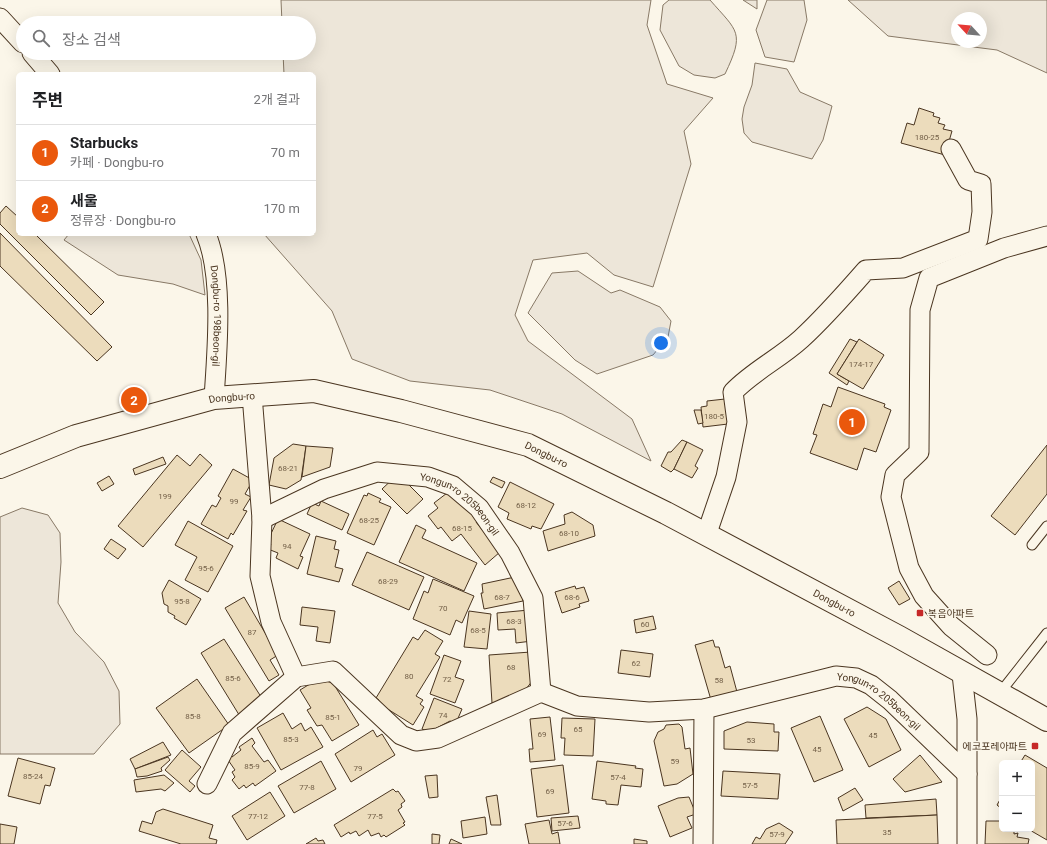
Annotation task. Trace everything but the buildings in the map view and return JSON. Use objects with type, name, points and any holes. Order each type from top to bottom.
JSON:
[{"type":"main road","name":"Dongbu-ro","points":[[0,467],[76,436],[214,398],[314,391],[402,411],[528,445],[704,533],[899,637],[962,674],[1047,720]]},
{"type":"street","points":[[0,18],[16,35]]},
{"type":"street","points":[[38,60],[48,72]]},
{"type":"street","points":[[704,533],[709,527],[726,477],[736,422],[733,392],[746,378],[800,340],[843,298],[866,270],[903,268],[978,239],[982,212],[981,184],[968,180],[951,149]]},
{"type":"street","name":"Dongbu-ro 198beon-gil","points":[[207,236],[216,272],[218,344],[214,398]]},
{"type":"street","points":[[987,654],[951,626],[924,596],[909,568],[891,497],[895,475],[919,452],[920,310],[929,278],[1004,248],[1047,236]]},
{"type":"street","points":[[252,395],[262,519],[260,576],[271,622],[296,677]]},
{"type":"street","name":"Yongun-ro 205beon-gil","points":[[262,519],[324,489],[377,472],[428,477],[453,486],[479,508],[510,553],[533,598],[540,692],[577,706],[649,712],[704,709],[836,676],[856,678],[871,685],[890,700],[967,774]]},
{"type":"street","points":[[207,784],[232,733],[296,677],[333,672],[401,735],[416,741],[438,738],[540,692]]},
{"type":"street","points":[[962,674],[967,719],[967,844]]},
{"type":"street","points":[[703,844],[704,709]]},
{"type":"lane","points":[[1032,545],[1047,526]]},
{"type":"lane","points":[[1000,694],[1047,633]]},
{"type":"shaded area","points":[[281,0],[651,0],[647,25],[667,84],[713,98],[684,131],[691,164],[653,287],[614,275],[587,253],[533,260],[515,315],[528,341],[632,419],[651,461],[562,414],[490,390],[410,381],[352,359],[332,311],[266,236],[316,236],[316,72],[284,72],[283,60],[316,60],[316,16],[282,16]]},
{"type":"shaded area","points":[[669,0],[710,0],[727,19],[736,33],[736,41],[735,49],[725,74],[715,78],[694,75],[679,66],[660,30],[663,5]]},
{"type":"shaded area","points":[[743,0],[757,0],[757,9]]},
{"type":"shaded area","points":[[767,0],[804,0],[807,20],[794,62],[765,57],[756,30]]},
{"type":"shaded area","points":[[848,0],[1047,0],[1047,73],[997,50],[981,48],[987,48],[987,12],[951,12],[951,44],[888,36]]},
{"type":"shaded area","points":[[755,63],[787,69],[800,92],[832,106],[823,140],[812,159],[752,142],[744,133],[742,119],[744,107],[752,85]]},
{"type":"shaded area","points":[[67,236],[190,236],[201,260],[205,295],[173,284],[118,275],[64,240]]},
{"type":"shaded area","points":[[578,271],[611,293],[620,290],[660,307],[671,321],[668,337],[653,355],[597,374],[575,360],[528,313],[552,273]]},
{"type":"shaded area","points":[[22,508],[48,515],[60,533],[61,562],[58,603],[75,632],[104,662],[119,691],[120,724],[94,754],[0,754],[0,517]]},
{"type":"place","name":"새울","points":[[134,400]]},
{"type":"place","name":"Starbucks","points":[[852,422]]},
{"type":"place","name":"복음아파트","points":[[920,613]]},
{"type":"place","name":"에코포레아파트","points":[[1035,746]]}]
